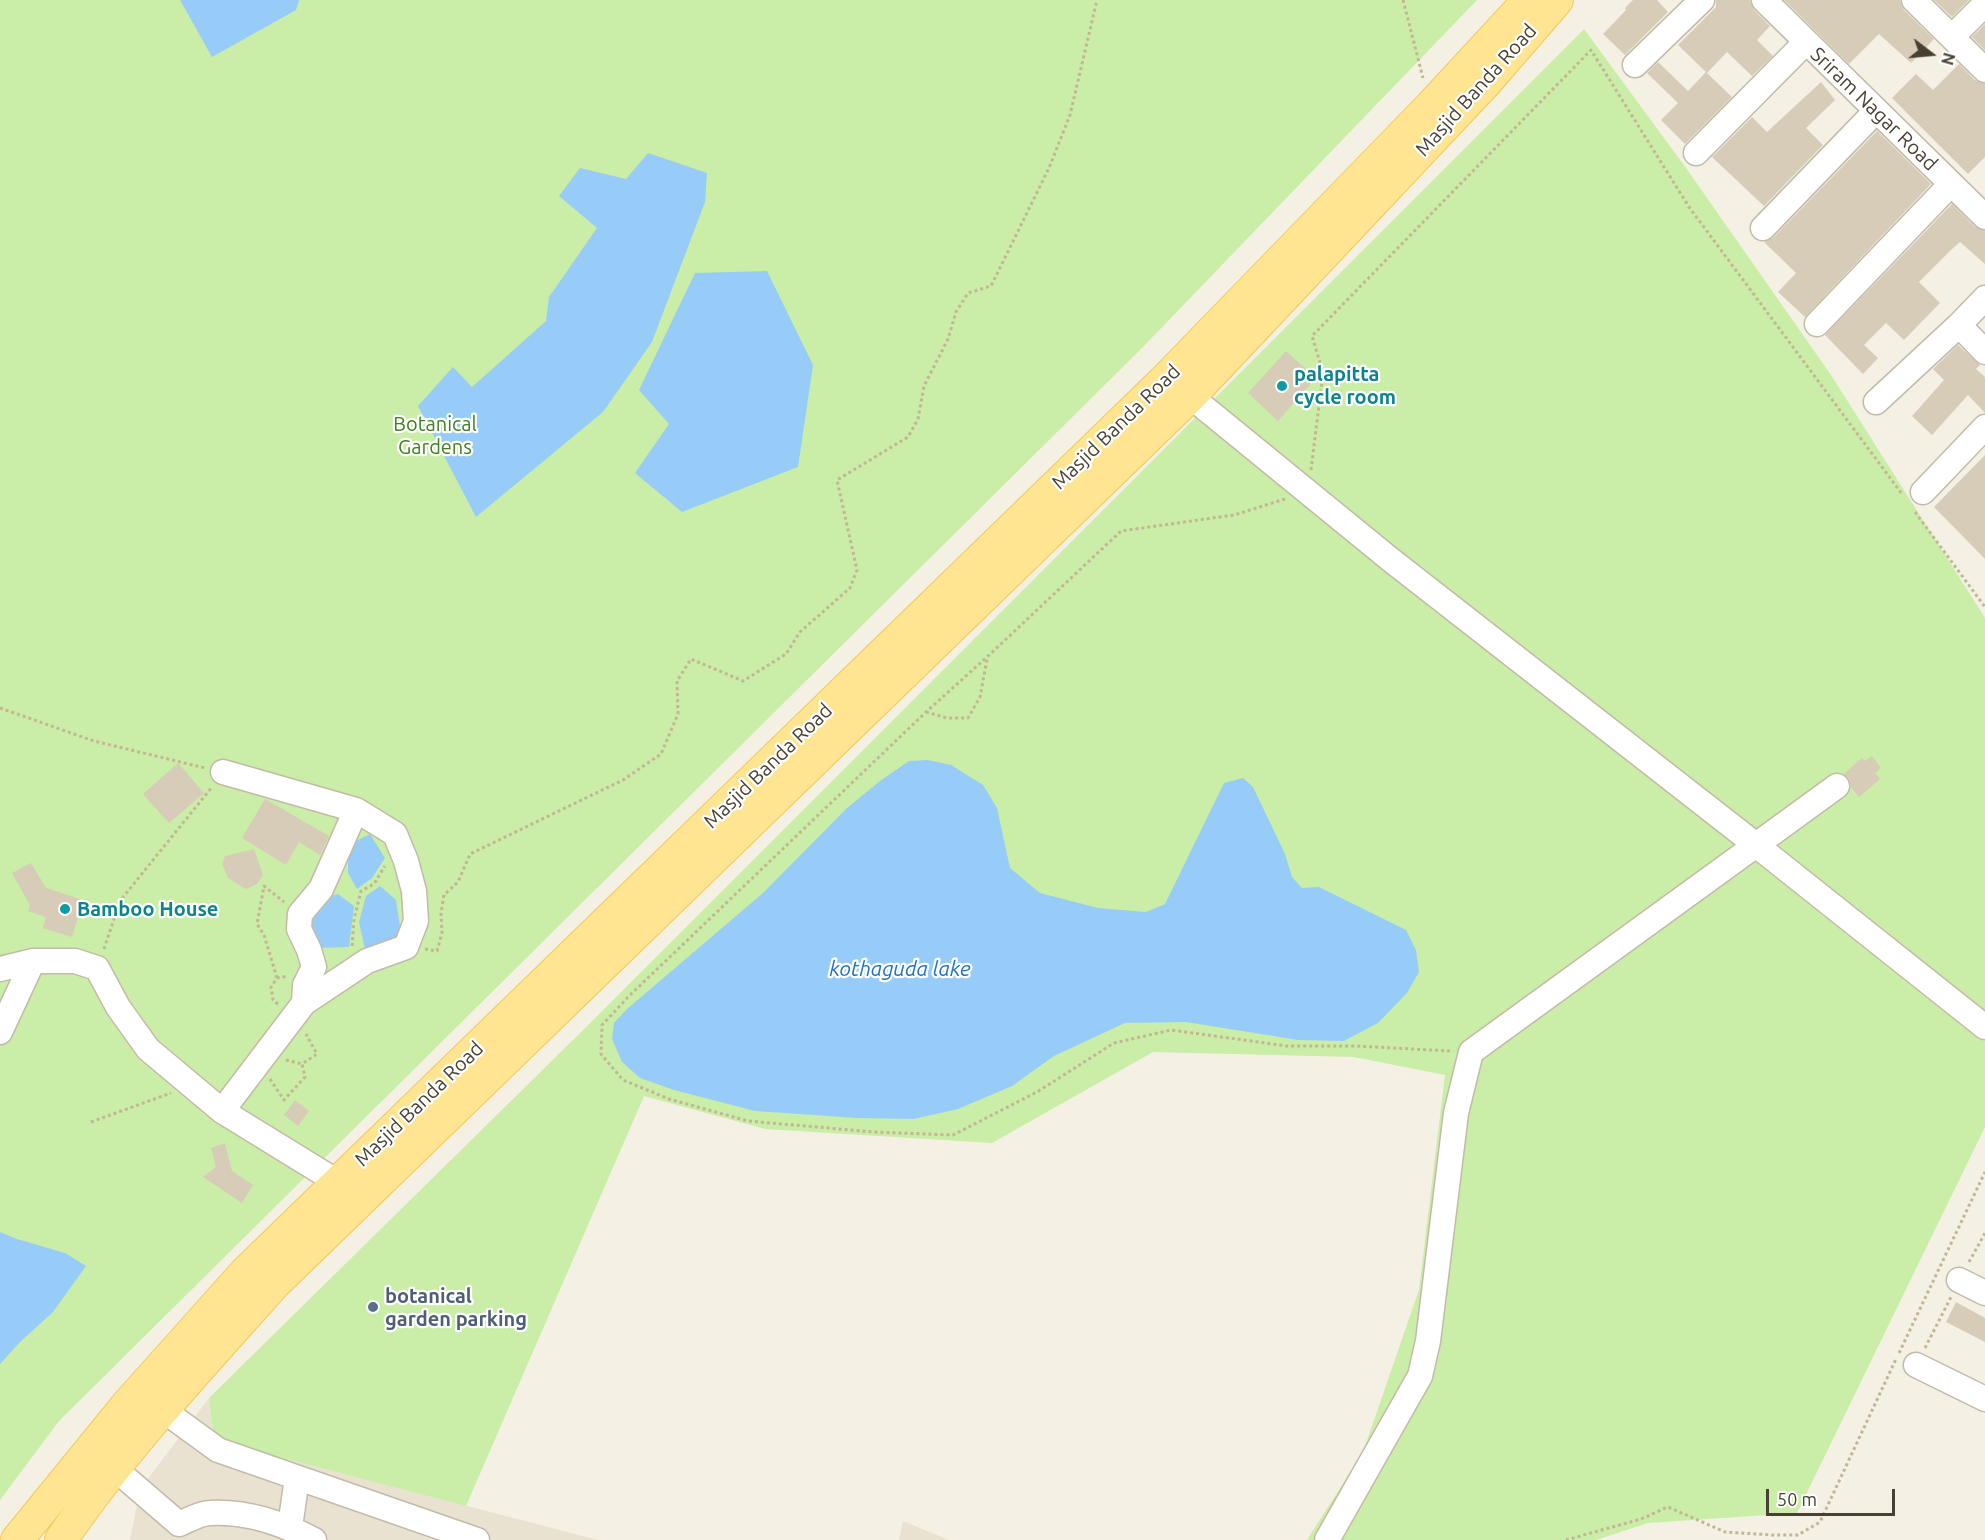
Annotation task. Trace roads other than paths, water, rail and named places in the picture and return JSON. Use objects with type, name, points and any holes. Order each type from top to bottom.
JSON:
[{"type":"main road","name":"Masjid Banda Road","points":[[61,1540],[114,1468],[275,1283],[1190,396],[1486,82],[1529,0]]},
{"type":"main road","name":"Masjid Banda Road","points":[[17,1540],[127,1405],[245,1273],[1164,381],[1431,106],[1557,0]]},
{"type":"main road","points":[[42,1540],[155,1392],[217,1322],[372,1173],[416,1145]]},
{"type":"street","points":[[1635,65],[1702,0]]},
{"type":"street","name":"Sriram Nagar Road","points":[[1764,0],[1985,217]]},
{"type":"street","points":[[1914,0],[1985,70]]},
{"type":"street","points":[[1952,37],[1985,4]]},
{"type":"street","points":[[1696,153],[1806,42]]},
{"type":"street","points":[[1763,228],[1876,111]]},
{"type":"street","points":[[1817,324],[1951,184]]},
{"type":"street","points":[[1876,402],[1985,298]]},
{"type":"street","points":[[1959,325],[1985,352]]},
{"type":"street","points":[[1190,396],[1391,560],[1985,1027]]},
{"type":"street","points":[[1915,502],[1985,427]]},
{"type":"street","points":[[222,1111],[300,1008],[367,961],[406,948],[416,921],[414,891],[406,861],[395,834],[356,810],[223,772]]},
{"type":"street","points":[[1327,1540],[1420,1376],[1428,1341],[1456,1113],[1470,1052],[1837,786]]},
{"type":"street","points":[[300,1008],[305,985],[314,967],[299,929],[300,914],[321,889],[356,810]]},
{"type":"street","points":[[0,969],[33,961],[75,961],[97,968],[118,1007],[148,1049],[222,1111],[339,1183]]},
{"type":"street","points":[[0,1032],[33,961]]},
{"type":"street","points":[[1959,1280],[1985,1293]]},
{"type":"street","points":[[1916,1365],[1985,1399]]},
{"type":"street","points":[[163,1410],[218,1450],[477,1540]]},
{"type":"street","points":[[114,1468],[177,1532],[208,1512],[250,1515],[290,1527],[314,1540]]},
{"type":"street","points":[[290,1527],[297,1478]]},
{"type":"water","points":[[180,0],[299,0],[296,10],[212,57]]},
{"type":"water","points":[[648,153],[707,173],[705,202],[652,342],[603,412],[476,517],[418,406],[453,367],[472,387],[546,321],[549,297],[597,228],[559,196],[580,168],[626,179]]},
{"type":"water","points":[[767,271],[813,365],[798,467],[682,512],[635,473],[669,424],[639,390],[695,273]]},
{"type":"water","name":"kothaguda lake","points":[[928,760],[951,765],[983,785],[997,808],[1010,868],[1040,893],[1098,908],[1146,912],[1165,904],[1224,783],[1243,778],[1253,787],[1285,854],[1292,877],[1302,888],[1319,887],[1406,930],[1416,950],[1419,972],[1407,993],[1378,1023],[1344,1041],[1298,1040],[1186,1022],[1125,1023],[1054,1056],[1012,1086],[958,1109],[914,1119],[857,1118],[755,1111],[674,1090],[640,1078],[622,1062],[612,1039],[614,1023],[627,1009],[763,893],[847,808],[909,761]]},
{"type":"water","points":[[370,834],[385,858],[372,878],[357,889],[348,873],[348,845]]},
{"type":"water","points":[[380,886],[396,900],[402,940],[365,949],[359,922],[366,896]]},
{"type":"water","points":[[338,894],[354,906],[349,947],[315,948],[306,920],[322,898]]},
{"type":"water","points":[[0,1232],[65,1253],[86,1266],[53,1312],[0,1364]]},
{"type":"place","name":"palapitta cycle room","points":[[1282,386]]},
{"type":"place","name":"Bamboo House","points":[[65,909]]},
{"type":"place","name":"botanical garden parking","points":[[373,1307]]},
{"type":"park label","name":"Botanical Gardens","points":[[435,436]]}]
